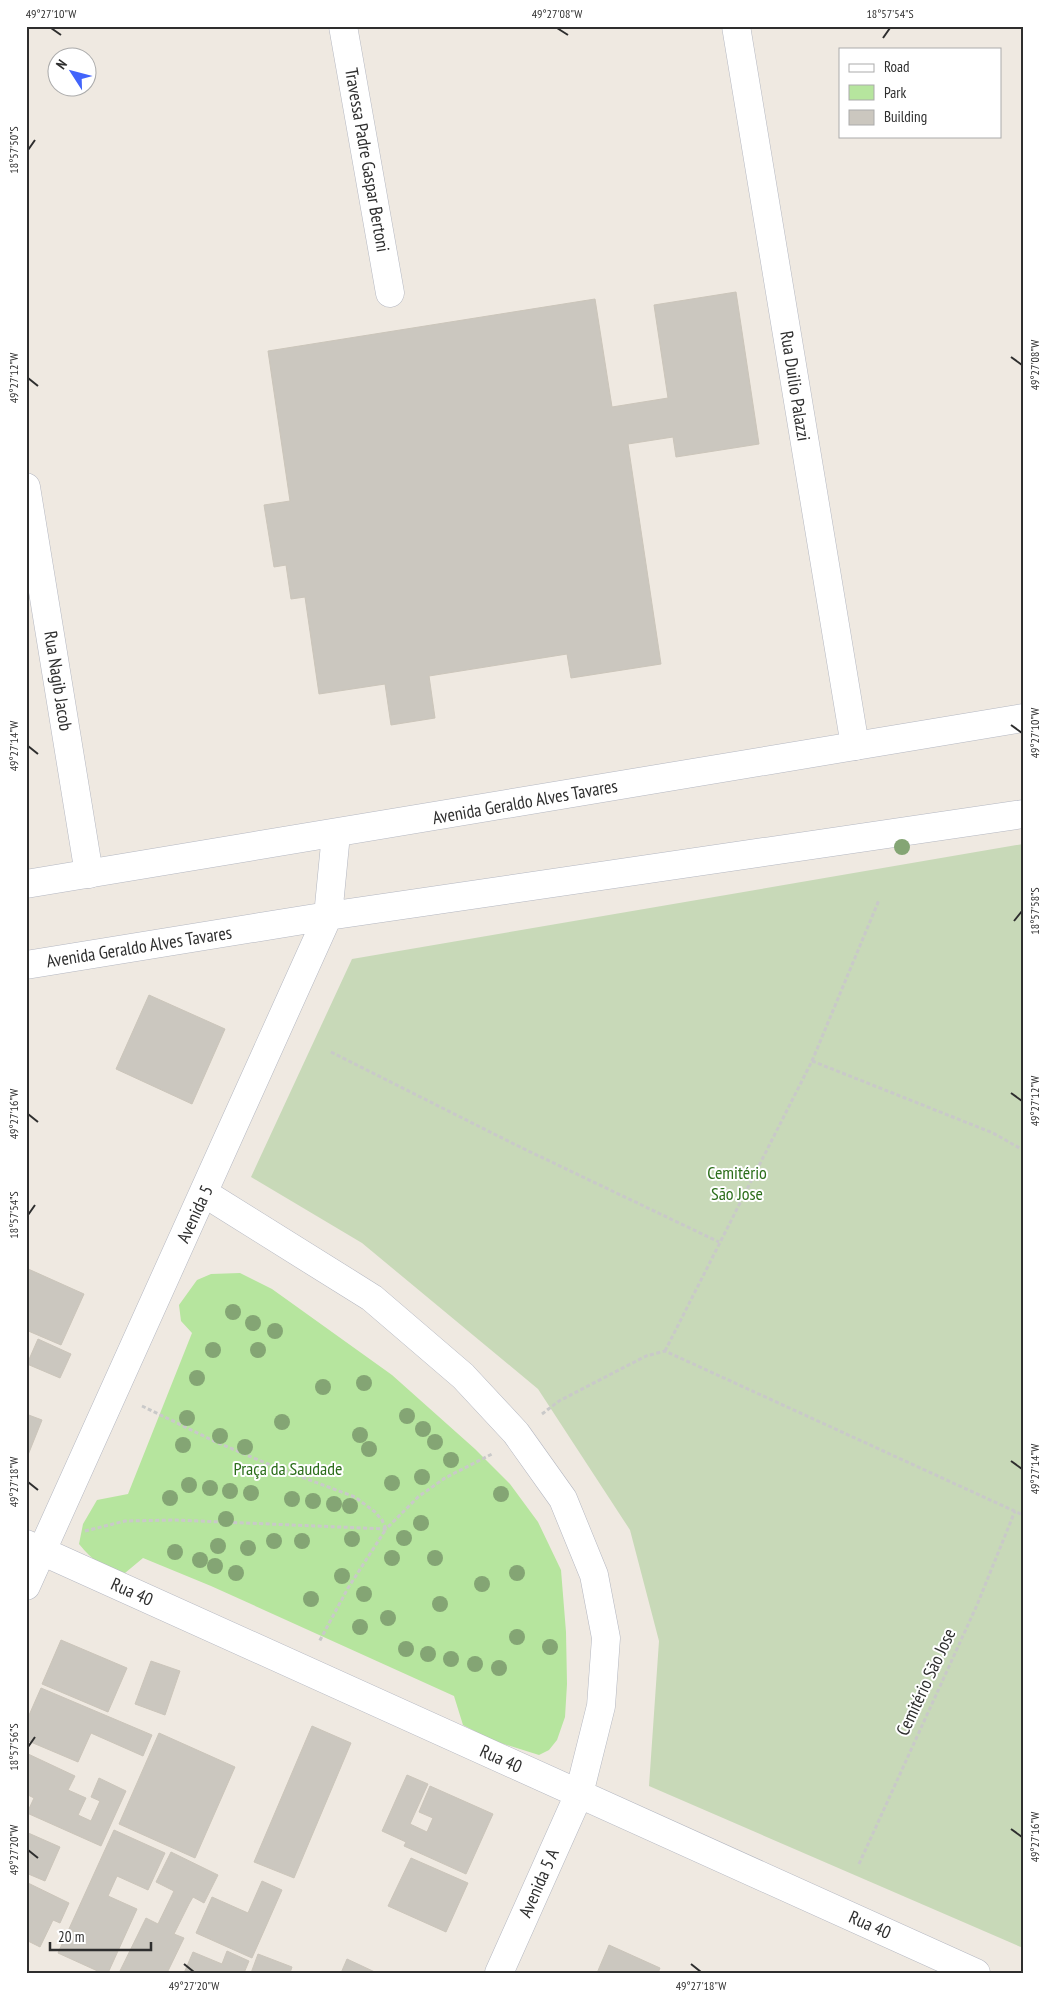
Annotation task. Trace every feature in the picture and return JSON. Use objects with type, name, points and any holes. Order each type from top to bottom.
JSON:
[{"type":"street","name":"Travessa Padre Gaspar Bertoni","points":[[343,26],[390,293]]},
{"type":"street","name":"Rua Duilio Palazzi","points":[[736,26],[855,746]]},
{"type":"street","name":"Rua Nagib Jacob","points":[[26,487],[89,874]]},
{"type":"street","name":"Avenida Geraldo Alves Tavares","points":[[26,884],[336,834],[1023,718]]},
{"type":"street","name":"Avenida Geraldo Alves Tavares","points":[[26,965],[328,916],[1023,814]]},
{"type":"street","name":"Avenida 5","points":[[26,1586],[34,1548],[111,1394],[204,1193],[328,916],[336,834]]},
{"type":"street","points":[[204,1193],[372,1298],[464,1376],[516,1433],[563,1499],[594,1574],[606,1638],[601,1706],[579,1794]]},
{"type":"street","name":"Rua 40","points":[[34,1548],[976,1973]]},
{"type":"street","name":"Avenida 5 A","points":[[499,1973],[579,1794]]},
{"type":"path","points":[[665,1351],[812,1061],[879,900]]},
{"type":"path","points":[[331,1052],[518,1146],[719,1242]]},
{"type":"path","points":[[812,1061],[993,1133],[1023,1150]]},
{"type":"path","points":[[305,1669],[348,1588],[386,1529],[418,1497],[446,1478],[499,1450],[516,1433],[559,1401],[646,1356],[665,1351],[1023,1514]]},
{"type":"path","points":[[111,1394],[275,1467],[355,1497],[375,1512],[382,1520],[386,1529]]},
{"type":"path","name":"Cemitério São Jose","points":[[859,1864],[977,1605],[1015,1511]]},
{"type":"path","points":[[34,1548],[68,1536],[125,1521],[175,1520],[386,1529]]},
{"type":"green space","name":"Cemitério São Jose","points":[[1023,844],[1023,1948],[649,1786],[659,1641],[630,1530],[538,1389],[362,1243],[251,1177],[352,959]]},
{"type":"green space","name":"Praça da Saudade","points":[[240,1273],[272,1289],[392,1375],[475,1449],[510,1484],[538,1522],[561,1570],[566,1632],[567,1684],[565,1717],[557,1740],[549,1750],[539,1755],[494,1741],[463,1725],[454,1696],[211,1586],[143,1558],[125,1573],[117,1571],[99,1563],[79,1544],[83,1524],[97,1500],[128,1494],[192,1333],[181,1321],[179,1305],[197,1280],[211,1274]]},
{"type":"building","points":[[736,292],[759,444],[676,457],[673,437],[628,444],[661,664],[571,678],[567,654],[429,676],[435,718],[391,725],[385,684],[319,694],[305,597],[291,599],[286,565],[274,567],[264,505],[290,501],[268,351],[595,299],[612,407],[668,398],[654,305]]},
{"type":"building","points":[[149,995],[225,1029],[192,1104],[116,1069]]},
{"type":"building","points":[[26,1268],[84,1294],[61,1345],[26,1330]]},
{"type":"building","points":[[38,1339],[71,1354],[60,1378],[27,1364]]},
{"type":"building","points":[[26,1414],[42,1420],[26,1460]]},
{"type":"building","points":[[61,1640],[127,1668],[108,1712],[42,1684]]},
{"type":"building","points":[[151,1661],[180,1671],[165,1715],[135,1704]]},
{"type":"building","points":[[41,1688],[152,1735],[143,1756],[91,1733],[78,1762],[26,1740],[26,1722]]},
{"type":"building","points":[[312,1726],[351,1743],[294,1878],[254,1862]]},
{"type":"building","points":[[159,1733],[235,1767],[195,1858],[119,1824]]},
{"type":"building","points":[[26,1753],[75,1776],[68,1790],[86,1798],[78,1815],[91,1821],[100,1801],[91,1797],[99,1778],[126,1791],[101,1846],[27,1813],[34,1798],[26,1794]]},
{"type":"building","points":[[407,1775],[428,1784],[410,1824],[427,1832],[433,1818],[419,1812],[430,1786],[493,1814],[466,1874],[404,1846],[406,1842],[382,1831]]},
{"type":"building","points":[[114,1830],[165,1853],[148,1890],[117,1876],[108,1896],[137,1909],[108,1973],[102,1973],[58,1953]]},
{"type":"building","points":[[26,1832],[60,1847],[45,1881],[26,1873]]},
{"type":"building","points":[[171,1852],[218,1875],[204,1903],[193,1897],[189,1904],[174,1934],[184,1938],[167,1973],[119,1973],[146,1918],[158,1924],[174,1891],[156,1882]]},
{"type":"building","points":[[411,1858],[468,1883],[446,1932],[388,1906]]},
{"type":"building","points":[[262,1881],[282,1890],[252,1958],[196,1933],[212,1897],[248,1913]]},
{"type":"building","points":[[28,1883],[69,1903],[60,1923],[53,1920],[40,1947],[26,1940],[26,1886]]},
{"type":"building","points":[[609,1945],[660,1968],[658,1973],[597,1973]]},
{"type":"building","points":[[227,1951],[249,1961],[244,1973],[184,1973],[193,1952],[222,1964]]},
{"type":"building","points":[[258,1954],[292,1967],[290,1973],[251,1973]]},
{"type":"building","points":[[347,1959],[377,1973],[341,1973]]}]
